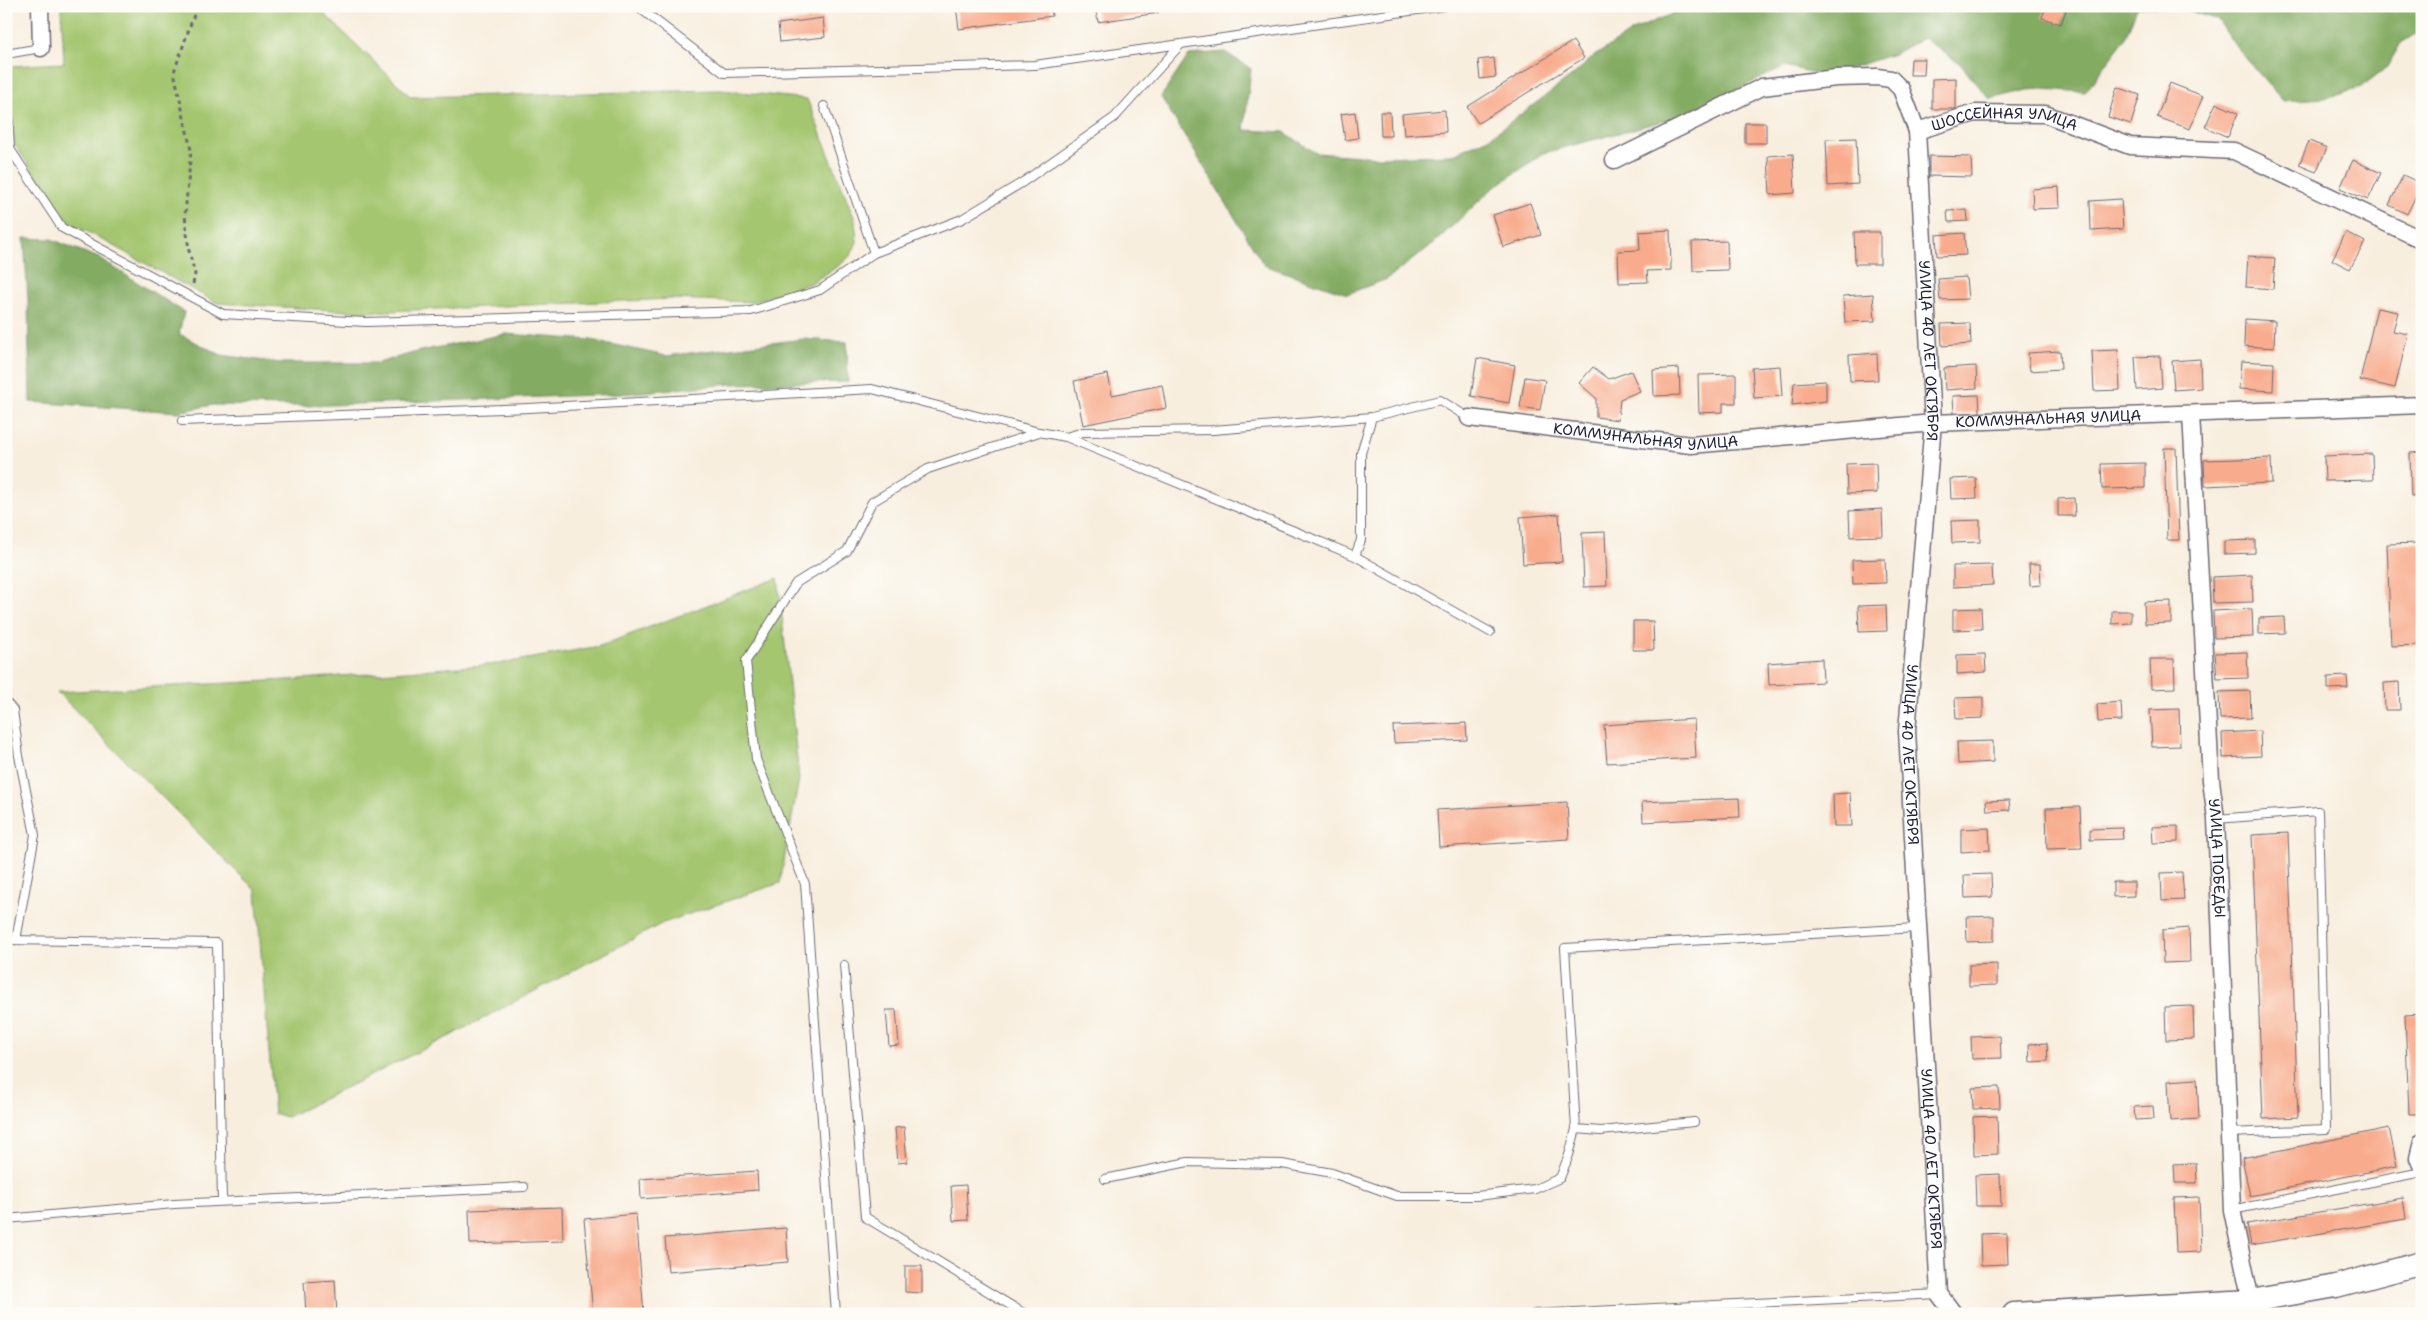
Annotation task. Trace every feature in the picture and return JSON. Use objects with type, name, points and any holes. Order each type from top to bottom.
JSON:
[{"type":"main road","points":[[2014,1314],[2251,1301],[2336,1286],[2422,1263]]},
{"type":"street","points":[[40,6],[41,48]]},
{"type":"street","name":"ШОССЕЙНАЯ УЛИЦА","points":[[1614,160],[1762,87],[1836,78],[1877,76],[1891,79],[1901,89],[1917,131],[1975,113],[2045,114],[2130,146],[2234,151],[2422,240]]},
{"type":"street","name":"УЛИЦА 40 ЛЕТ ОКТЯБРЯ","points":[[1917,131],[1933,423],[1907,731],[1939,1294]]},
{"type":"street","name":"КОММУНАЛЬНАЯ УЛИЦА","points":[[1469,418],[1691,445],[1933,423],[2422,405]]},
{"type":"street","name":"УЛИЦА ПОБЕДЫ","points":[[2191,414],[2210,780],[2216,819],[2232,1210],[2251,1301]]},
{"type":"street","points":[[2422,1142],[2418,1158],[2422,1167]]},
{"type":"street","points":[[1939,1294],[1954,1314]]},
{"type":"lane","points":[[637,6],[724,73],[1035,65],[1445,6]]},
{"type":"lane","points":[[6,77],[10,149],[62,228],[223,314],[366,322],[750,311],[820,290],[874,253],[962,219],[1023,182],[1115,116],[1181,44]]},
{"type":"lane","points":[[6,54],[41,48]]},
{"type":"lane","points":[[824,106],[874,253]]},
{"type":"lane","points":[[182,421],[529,408],[872,389],[1039,432],[1066,437],[1355,556],[1490,632]]},
{"type":"lane","points":[[1066,437],[1083,432],[1213,430],[1372,418],[1440,400],[1469,418]]},
{"type":"lane","points":[[1355,556],[1361,540],[1361,453],[1372,418]]},
{"type":"lane","points":[[836,1314],[805,884],[756,759],[746,661],[796,583],[847,551],[872,502],[928,469],[1039,432]]},
{"type":"lane","points":[[6,702],[13,710],[19,756],[35,835],[16,940]]},
{"type":"lane","points":[[2216,819],[2318,810],[2326,1129],[2229,1133]]},
{"type":"lane","points":[[1105,1179],[1188,1162],[1282,1164],[1332,1173],[1397,1196],[1477,1196],[1535,1189],[1560,1178],[1576,1129],[1565,948],[1917,928]]},
{"type":"lane","points":[[6,940],[217,943],[222,1201]]},
{"type":"lane","points":[[844,965],[865,1218],[1025,1314]]},
{"type":"lane","points":[[1576,1129],[1601,1131],[1694,1122]]},
{"type":"lane","points":[[2232,1210],[2422,1172]]},
{"type":"lane","points":[[6,1220],[174,1204],[524,1187]]},
{"type":"lane","points":[[1534,1314],[1939,1294]]},
{"type":"path","points":[[189,297],[195,274],[188,251],[186,215],[191,150],[174,72],[197,6]]},
{"type":"green space","points":[[61,6],[316,6],[411,97],[721,90],[807,99],[855,220],[857,242],[851,255],[840,265],[811,283],[752,302],[671,299],[364,312],[217,303],[68,221],[14,144],[10,66],[64,63]]},
{"type":"green space","points":[[1690,6],[2422,6],[2422,30],[2401,43],[2387,67],[2361,87],[2325,98],[2283,101],[2236,47],[2218,20],[2177,7],[2137,7],[2125,39],[2085,92],[2042,89],[2027,90],[1990,99],[1959,63],[1923,38],[1894,54],[1826,76],[1785,66],[1686,115],[1544,153],[1492,189],[1433,244],[1387,279],[1347,294],[1264,265],[1161,97],[1189,55],[1225,52],[1251,69],[1244,130],[1284,132],[1316,153],[1379,157],[1451,155],[1489,138],[1572,76],[1593,57],[1634,30]]},
{"type":"green space","points":[[24,238],[51,239],[99,258],[184,312],[179,334],[221,355],[280,363],[378,363],[420,351],[506,334],[591,340],[666,356],[803,339],[847,342],[848,382],[730,384],[621,394],[305,406],[212,405],[178,412],[30,402],[28,300]]},
{"type":"green space","points":[[778,578],[799,779],[780,883],[663,923],[448,1037],[287,1117],[274,1114],[256,891],[57,692],[288,680],[499,664],[600,646]]},
{"type":"building","points":[[956,6],[1051,6],[1052,16],[959,29]]},
{"type":"building","points":[[1095,6],[1157,6],[1158,13],[1098,22]]},
{"type":"building","points":[[2046,6],[2066,10],[2061,24],[2042,18]]},
{"type":"building","points":[[823,18],[825,37],[780,42],[778,24]]},
{"type":"building","points":[[1573,41],[1584,58],[1478,123],[1467,107]]},
{"type":"building","points":[[1494,58],[1496,77],[1480,79],[1478,60]]},
{"type":"building","points":[[1911,59],[1925,59],[1924,75],[1910,75]]},
{"type":"building","points":[[1956,78],[1956,109],[1932,109],[1932,79]]},
{"type":"building","points":[[2170,83],[2203,96],[2190,129],[2157,117]]},
{"type":"building","points":[[2117,87],[2140,95],[2131,124],[2108,117]]},
{"type":"building","points":[[2216,103],[2238,113],[2228,137],[2205,127]]},
{"type":"building","points":[[1445,110],[1446,132],[1404,135],[1402,114]]},
{"type":"building","points":[[1355,112],[1358,138],[1345,140],[1341,114]]},
{"type":"building","points":[[1380,112],[1390,112],[1391,136],[1381,136]]},
{"type":"building","points":[[1745,123],[1766,123],[1766,143],[1745,143]]},
{"type":"building","points":[[1856,138],[1858,184],[1828,186],[1826,139]]},
{"type":"building","points":[[2309,141],[2327,148],[2316,172],[2299,165]]},
{"type":"building","points":[[1793,154],[1795,193],[1770,195],[1768,156]]},
{"type":"building","points":[[1929,156],[1971,157],[1972,177],[1929,176]]},
{"type":"building","points":[[2353,160],[2381,173],[2368,200],[2340,188]]},
{"type":"building","points":[[2403,175],[2422,184],[2407,214],[2389,205]]},
{"type":"building","points":[[2059,187],[2060,208],[2033,209],[2032,189]]},
{"type":"building","points":[[2121,199],[2123,229],[2091,231],[2090,201]]},
{"type":"building","points":[[1530,203],[1541,235],[1503,247],[1493,215]]},
{"type":"building","points":[[1967,210],[1968,221],[1948,222],[1947,211]]},
{"type":"building","points":[[1670,230],[1671,270],[1647,271],[1648,282],[1619,283],[1618,251],[1640,250],[1639,232]]},
{"type":"building","points":[[1854,232],[1880,232],[1880,264],[1855,264]]},
{"type":"building","points":[[2346,232],[2365,242],[2350,269],[2332,260]]},
{"type":"building","points":[[1964,233],[1966,255],[1937,256],[1936,235]]},
{"type":"building","points":[[1727,241],[1728,270],[1693,271],[1692,242]]},
{"type":"building","points":[[2248,256],[2275,258],[2273,289],[2246,287]]},
{"type":"building","points":[[1966,277],[1968,299],[1940,300],[1938,279]]},
{"type":"building","points":[[1873,294],[1875,321],[1845,322],[1843,296]]},
{"type":"building","points":[[2377,308],[2398,312],[2393,331],[2408,334],[2395,388],[2360,380]]},
{"type":"building","points":[[2245,319],[2275,321],[2274,348],[2244,346]]},
{"type":"building","points":[[1970,323],[1971,344],[1942,346],[1941,324]]},
{"type":"building","points":[[2118,350],[2120,390],[2094,391],[2092,351]]},
{"type":"building","points":[[2060,351],[2061,369],[2030,371],[2028,353]]},
{"type":"building","points":[[1877,353],[1878,380],[1850,381],[1849,355]]},
{"type":"building","points":[[2160,356],[2162,388],[2137,390],[2135,357]]},
{"type":"building","points":[[1477,358],[1515,365],[1509,403],[1471,396]]},
{"type":"building","points":[[2200,359],[2201,388],[2174,390],[2172,361]]},
{"type":"building","points":[[2241,361],[2274,363],[2273,391],[2239,389]]},
{"type":"building","points":[[1780,366],[1782,396],[1754,398],[1752,368]]},
{"type":"building","points":[[1976,366],[1977,388],[1945,390],[1944,368]]},
{"type":"building","points":[[1593,367],[1609,379],[1631,371],[1640,391],[1620,399],[1618,420],[1596,417],[1596,398],[1579,383]]},
{"type":"building","points":[[1679,368],[1680,395],[1654,396],[1653,370]]},
{"type":"building","points":[[1108,374],[1112,395],[1162,385],[1166,408],[1083,425],[1074,381]]},
{"type":"building","points":[[1736,374],[1736,403],[1723,403],[1723,412],[1699,413],[1698,375]]},
{"type":"building","points":[[1525,377],[1545,380],[1540,410],[1520,407]]},
{"type":"building","points":[[1826,381],[1826,401],[1792,405],[1794,383]]},
{"type":"building","points":[[1979,395],[1980,412],[1954,414],[1953,396]]},
{"type":"building","points":[[2164,448],[2176,448],[2179,540],[2167,540]]},
{"type":"building","points":[[2422,452],[2422,495],[2411,496],[2410,453]]},
{"type":"building","points":[[2372,454],[2373,480],[2325,481],[2324,456]]},
{"type":"building","points":[[2271,458],[2272,483],[2205,486],[2204,460]]},
{"type":"building","points":[[1876,463],[1877,493],[1847,494],[1846,464]]},
{"type":"building","points":[[2145,463],[2145,488],[2102,489],[2101,464]]},
{"type":"building","points":[[1976,478],[1977,498],[1951,499],[1950,479]]},
{"type":"building","points":[[2074,498],[2075,516],[2058,516],[2058,499]]},
{"type":"building","points":[[1882,509],[1883,536],[1850,537],[1849,511]]},
{"type":"building","points":[[1559,514],[1562,562],[1523,564],[1520,517]]},
{"type":"building","points":[[1980,520],[1980,542],[1952,543],[1951,521]]},
{"type":"building","points":[[1605,532],[1607,586],[1584,587],[1582,533]]},
{"type":"building","points":[[2255,540],[2255,553],[2224,554],[2224,541]]},
{"type":"building","points":[[2422,543],[2422,645],[2391,646],[2387,544]]},
{"type":"building","points":[[1885,559],[1886,583],[1853,584],[1852,560]]},
{"type":"building","points":[[2029,564],[2040,564],[2041,585],[2030,586]]},
{"type":"building","points":[[1992,565],[1993,585],[1953,587],[1953,566]]},
{"type":"building","points":[[2252,575],[2253,602],[2213,603],[2212,577]]},
{"type":"building","points":[[2171,601],[2171,623],[2145,624],[2144,602]]},
{"type":"building","points":[[1886,605],[1887,631],[1859,632],[1858,606]]},
{"type":"building","points":[[1981,608],[1982,629],[1953,630],[1953,609]]},
{"type":"building","points":[[2252,609],[2253,637],[2214,638],[2213,611]]},
{"type":"building","points":[[2112,611],[2131,611],[2131,623],[2112,624]]},
{"type":"building","points":[[2284,617],[2285,633],[2259,634],[2259,618]]},
{"type":"building","points":[[1633,621],[1653,621],[1654,650],[1633,650]]},
{"type":"building","points":[[2247,652],[2248,678],[2217,679],[2215,653]]},
{"type":"building","points":[[1985,654],[1986,672],[1957,674],[1957,655]]},
{"type":"building","points":[[1822,659],[1823,682],[1769,685],[1768,663]]},
{"type":"building","points":[[2150,659],[2174,659],[2175,688],[2151,689]]},
{"type":"building","points":[[2347,676],[2348,688],[2328,689],[2328,677]]},
{"type":"building","points":[[2399,682],[2400,710],[2385,710],[2384,683]]},
{"type":"building","points":[[2250,691],[2251,718],[2220,719],[2219,692]]},
{"type":"building","points":[[1983,697],[1983,718],[1956,719],[1955,698]]},
{"type":"building","points":[[2121,702],[2122,721],[2098,722],[2097,704]]},
{"type":"building","points":[[2179,709],[2180,746],[2152,747],[2150,710]]},
{"type":"building","points":[[1694,719],[1696,758],[1607,763],[1604,725]]},
{"type":"building","points":[[1466,723],[1467,740],[1394,743],[1393,726]]},
{"type":"building","points":[[2260,731],[2261,756],[2223,758],[2222,733]]},
{"type":"building","points":[[1993,741],[1993,762],[1958,764],[1957,742]]},
{"type":"building","points":[[1850,793],[1852,826],[1834,826],[1833,794]]},
{"type":"building","points":[[1739,798],[1740,817],[1643,822],[1642,802]]},
{"type":"building","points":[[2009,800],[2010,810],[1987,811],[1986,801]]},
{"type":"building","points":[[1567,802],[1569,839],[1439,847],[1437,810]]},
{"type":"building","points":[[2080,807],[2082,848],[2047,849],[2046,808]]},
{"type":"building","points":[[2178,826],[2178,842],[2153,843],[2152,827]]},
{"type":"building","points":[[1989,828],[1990,850],[1961,852],[1961,829]]},
{"type":"building","points":[[2122,828],[2123,839],[2090,840],[2090,829]]},
{"type":"building","points":[[2288,833],[2298,1117],[2263,1119],[2252,835]]},
{"type":"building","points":[[2182,872],[2184,900],[2162,901],[2161,873]]},
{"type":"building","points":[[1991,874],[1992,897],[1965,898],[1964,875]]},
{"type":"building","points":[[2113,882],[2134,882],[2134,896],[2113,897]]},
{"type":"building","points":[[1994,916],[1994,941],[1967,942],[1966,917]]},
{"type":"building","points":[[2189,928],[2190,962],[2163,963],[2162,930]]},
{"type":"building","points":[[1997,964],[1997,985],[1969,986],[1969,965]]},
{"type":"building","points":[[2193,1006],[2194,1039],[2166,1040],[2165,1007]]},
{"type":"building","points":[[886,1010],[896,1010],[899,1045],[889,1046]]},
{"type":"building","points":[[2422,1014],[2422,1114],[2409,1114],[2405,1015]]},
{"type":"building","points":[[2000,1036],[2001,1058],[1972,1059],[1971,1037]]},
{"type":"building","points":[[2047,1043],[2048,1061],[2030,1062],[2029,1044]]},
{"type":"building","points":[[2197,1079],[2199,1119],[2170,1121],[2168,1081]]},
{"type":"building","points":[[1999,1087],[2000,1108],[1973,1109],[1972,1088]]},
{"type":"building","points":[[2153,1106],[2154,1119],[2135,1120],[2134,1107]]},
{"type":"building","points":[[1997,1116],[1998,1154],[1974,1155],[1973,1117]]},
{"type":"building","points":[[904,1127],[907,1162],[898,1163],[895,1128]]},
{"type":"building","points":[[2389,1128],[2397,1166],[2250,1196],[2242,1158]]},
{"type":"building","points":[[2196,1163],[2197,1183],[2175,1183],[2174,1164]]},
{"type":"building","points":[[757,1171],[758,1190],[641,1199],[640,1179]]},
{"type":"building","points":[[2000,1174],[2001,1206],[1976,1206],[1975,1175]]},
{"type":"building","points":[[966,1185],[968,1220],[953,1221],[951,1186]]},
{"type":"building","points":[[2199,1197],[2201,1252],[2176,1253],[2174,1198]]},
{"type":"building","points":[[2403,1198],[2406,1219],[2251,1245],[2247,1224]]},
{"type":"building","points":[[562,1207],[563,1241],[470,1244],[469,1210]]},
{"type":"building","points":[[636,1214],[644,1314],[593,1314],[584,1219]]},
{"type":"building","points":[[786,1228],[788,1262],[668,1272],[665,1238]]},
{"type":"building","points":[[2007,1233],[2008,1264],[1981,1265],[1980,1234]]},
{"type":"building","points":[[905,1266],[922,1266],[922,1293],[905,1292]]},
{"type":"building","points":[[335,1280],[337,1314],[306,1314],[304,1282]]}]
